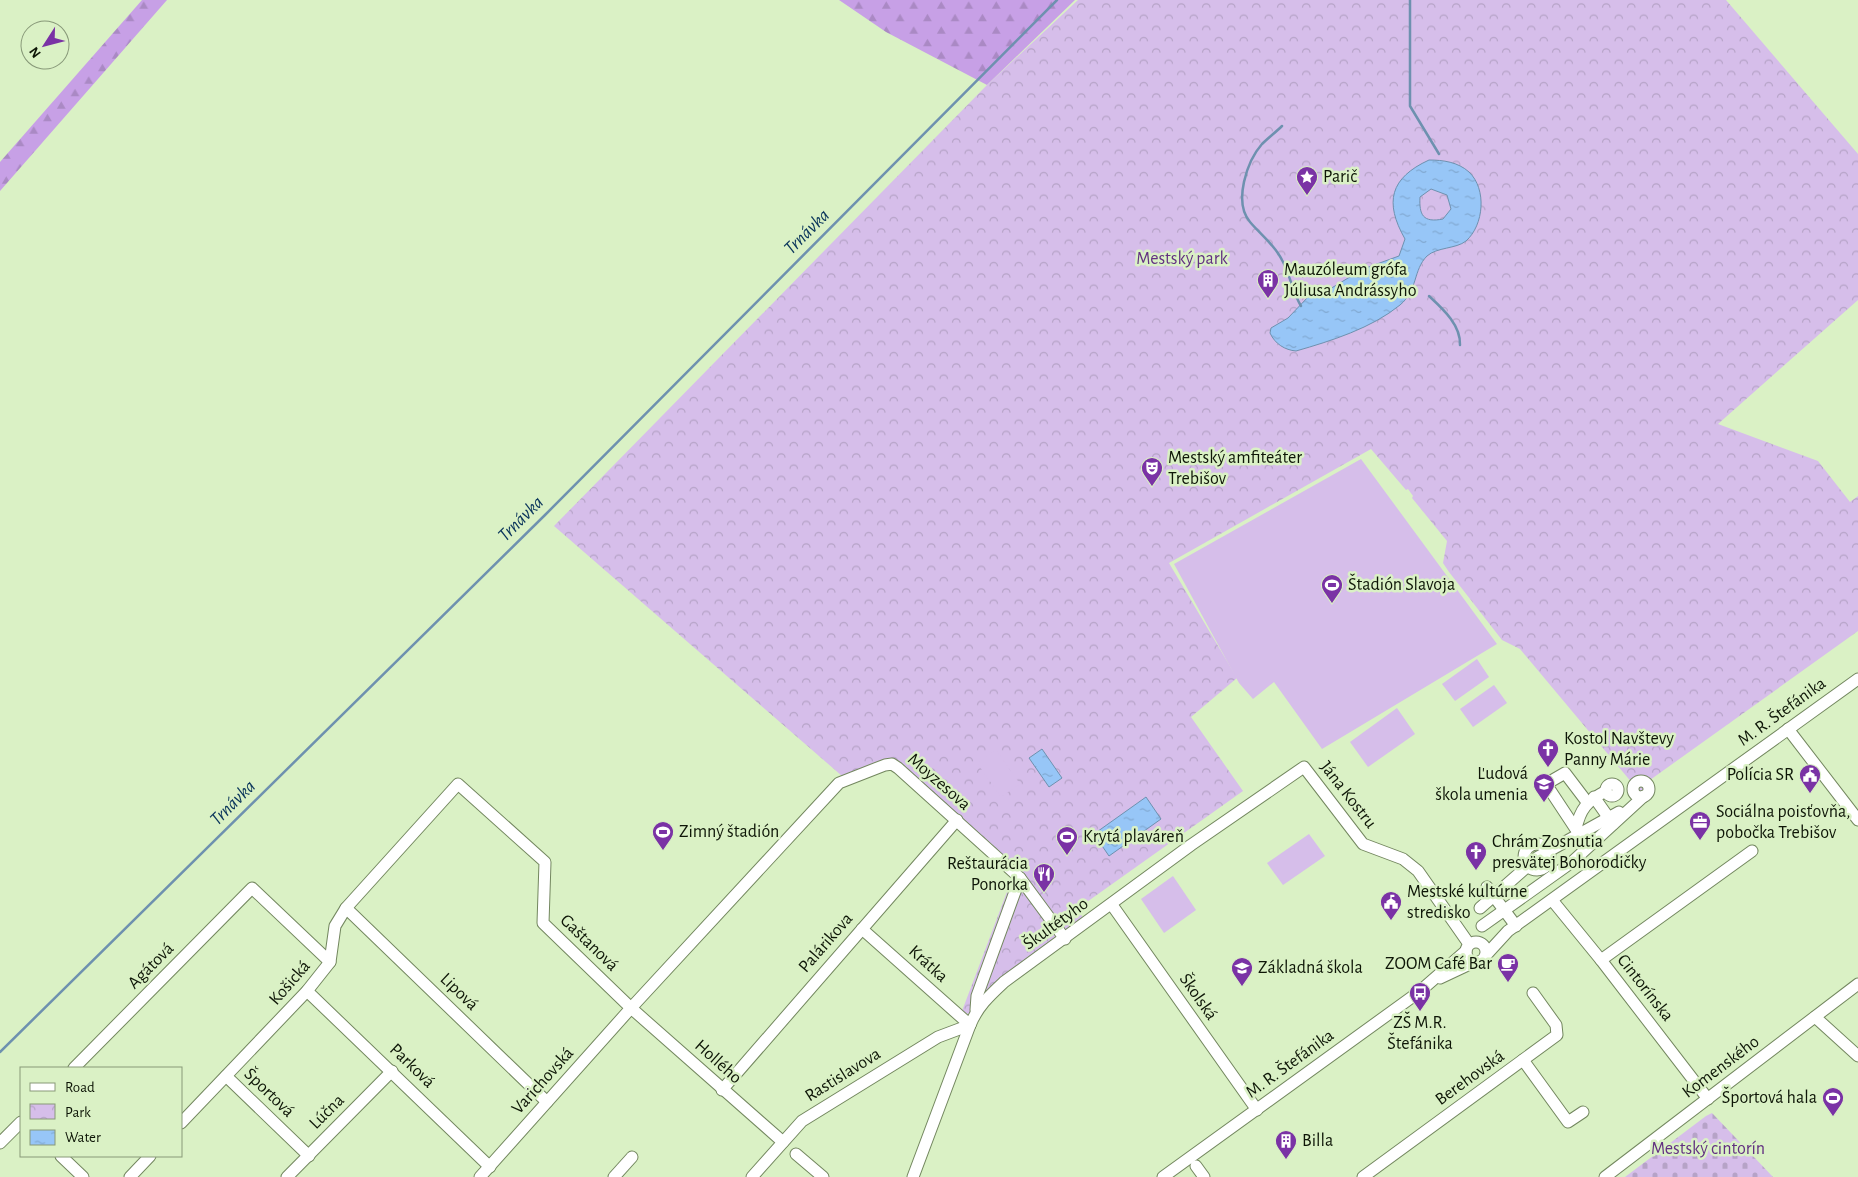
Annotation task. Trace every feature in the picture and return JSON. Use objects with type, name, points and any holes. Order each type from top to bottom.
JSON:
[{"type":"street","name":"M. R. Štefánika","points":[[1486,955],[1512,928],[1858,679]]},
{"type":"street","points":[[1788,730],[1858,820]]},
{"type":"street","name":"Moyzesova","points":[[631,1008],[838,783],[892,764],[1020,878],[1064,939]]},
{"type":"street","name":"Škultétyho","points":[[913,1177],[976,1010],[1004,982],[1112,905],[1191,845],[1304,767]]},
{"type":"street","name":"Jána Kostru","points":[[1304,767],[1363,844],[1404,860],[1418,871],[1471,946]]},
{"type":"street","points":[[1589,847],[1546,784],[1566,773],[1602,794],[1621,813]]},
{"type":"street","points":[[1482,926],[1589,847],[1611,821],[1644,796],[1649,790],[1646,783],[1637,782],[1633,789],[1602,794],[1580,814],[1578,832]]},
{"type":"street","name":"Košická","points":[[182,1123],[307,991],[330,962],[335,926],[346,908],[458,784]]},
{"type":"street","name":"Gaštanová","points":[[458,784],[545,862],[543,923],[631,1008]]},
{"type":"street","points":[[1602,794],[1611,821]]},
{"type":"street","name":"Palárikova","points":[[722,1090],[957,820]]},
{"type":"street","points":[[1480,908],[1548,851],[1578,832],[1611,821]]},
{"type":"street","points":[[1536,887],[1539,873],[1550,857],[1548,851]]},
{"type":"street","points":[[1601,960],[1752,851]]},
{"type":"street","points":[[1528,866],[1534,869],[1558,863],[1567,865]]},
{"type":"street","points":[[976,1010],[978,996],[1020,878]]},
{"type":"street","points":[[1487,887],[1504,910],[1512,928]]},
{"type":"street","name":"Agátová","points":[[75,1067],[252,888],[330,962]]},
{"type":"street","name":"Cintorínska","points":[[1552,900],[1601,960],[1708,1099]]},
{"type":"street","name":"Školská","points":[[1112,905],[1257,1110]]},
{"type":"street","name":"Lipová","points":[[346,908],[547,1102]]},
{"type":"street","name":"M. R. Štefánika","points":[[1163,1177],[1436,979],[1471,946],[1512,928]]},
{"type":"street","name":"Krátka","points":[[862,929],[970,1025]]},
{"type":"street","points":[[1471,946],[1486,947],[1486,955],[1482,961],[1474,962],[1468,958],[1471,946]]},
{"type":"street","name":"M. R. Štefánika","points":[[1436,979],[1474,962]]},
{"type":"street","name":"Komenského","points":[[1605,1177],[1858,984]]},
{"type":"street","name":"Parková","points":[[307,991],[490,1167]]},
{"type":"street","name":"Berehovská","points":[[1363,1177],[1557,1035],[1556,1025],[1533,993]]},
{"type":"street","name":"Hollého","points":[[631,1008],[782,1142]]},
{"type":"street","name":"Varichovská","points":[[480,1177],[631,1008]]},
{"type":"street","points":[[1815,1017],[1858,1056]]},
{"type":"street","name":"Rastislavova","points":[[752,1177],[802,1121],[938,1037],[970,1025]]},
{"type":"street","points":[[1523,1060],[1568,1122],[1583,1112]]},
{"type":"street","name":"Lúčna","points":[[288,1177],[392,1071]]},
{"type":"street","name":"Športová","points":[[226,1076],[308,1156]]},
{"type":"street","points":[[0,1143],[20,1123]]},
{"type":"street","points":[[796,1154],[823,1177]]},
{"type":"street","points":[[62,1157],[83,1177]]},
{"type":"street","points":[[130,1177],[149,1157]]},
{"type":"street","points":[[614,1177],[632,1157]]},
{"type":"street","points":[[1196,1166],[1204,1177]]},
{"type":"green space","points":[[142,0],[167,0],[0,191],[0,162]]},
{"type":"green space","points":[[839,0],[1075,0],[987,85],[886,32]]},
{"type":"green space","name":"Mestský park","points":[[1078,0],[1726,0],[1858,154],[1858,300],[1718,424],[1818,461],[1850,502],[1858,496],[1858,631],[1650,780],[1653,793],[1648,802],[1520,649],[1502,640],[1443,563],[1447,541],[1412,498],[1413,496],[1408,489],[1406,490],[1371,449],[1169,563],[1237,678],[1191,717],[1243,791],[1077,909],[1084,919],[968,1014],[962,1011],[1013,876],[1019,869],[900,764],[842,776],[554,526],[987,85]]},
{"type":"green space","name":"Štadión Slavoja","points":[[1361,459],[1497,644],[1322,749],[1274,682],[1253,699],[1239,683],[1174,564]]},
{"type":"green space","points":[[1477,659],[1489,677],[1455,701],[1442,684]]},
{"type":"green space","points":[[1494,685],[1507,703],[1473,727],[1460,709]]},
{"type":"green space","points":[[1397,708],[1415,734],[1368,767],[1350,742]]},
{"type":"green space","points":[[996,750],[1020,784],[1001,797],[977,763]]},
{"type":"green space","points":[[1309,834],[1325,856],[1283,885],[1267,863]]},
{"type":"green space","points":[[1173,876],[1196,910],[1164,933],[1141,899]]},
{"type":"green space","name":"Mestský cintorín","points":[[1712,1113],[1773,1177],[1625,1177],[1706,1116]]},
{"type":"water","points":[[1429,160],[1450,162],[1465,169],[1475,179],[1481,197],[1481,207],[1477,226],[1472,234],[1462,244],[1436,251],[1427,256],[1419,267],[1413,287],[1406,299],[1389,313],[1364,327],[1337,338],[1296,351],[1284,348],[1272,337],[1270,333],[1271,328],[1288,318],[1308,297],[1320,295],[1363,269],[1399,256],[1405,239],[1394,214],[1393,202],[1399,183],[1416,167]],"holes":[[[1431,189],[1447,195],[1451,209],[1443,219],[1427,219],[1420,209],[1420,197]]]},
{"type":"water","points":[[1042,749],[1062,778],[1049,787],[1029,758]]},
{"type":"water","points":[[1146,797],[1161,819],[1109,856],[1094,834]]},
{"type":"waterway","name":"Trnávka","points":[[0,1052],[545,515],[1057,0]]},
{"type":"waterway","points":[[1410,0],[1410,106],[1439,154]]},
{"type":"waterway","points":[[1282,126],[1256,151],[1244,182],[1243,204],[1245,214],[1250,222],[1279,254],[1301,306]]},
{"type":"waterway","points":[[1429,296],[1454,324],[1458,331],[1460,345]]},
{"type":"place","name":"Parič","points":[[1307,196]]},
{"type":"place","name":"Mauzóleum grófa Júliusa Andrássyho","points":[[1268,299]]},
{"type":"place","name":"Mestský amfiteáter Trebišov","points":[[1152,487]]},
{"type":"place","name":"Štadión Slavoja","points":[[1332,604]]},
{"type":"place","name":"Kostol Navštevy Panny Márie","points":[[1548,768]]},
{"type":"place","name":"Polícia SR","points":[[1810,794]]},
{"type":"place","name":"Ľudová škola umenia","points":[[1544,803]]},
{"type":"place","name":"Sociálna poisťovňa, pobočka Trebišov","points":[[1700,841]]},
{"type":"place","name":"Zimný štadión","points":[[663,851]]},
{"type":"place","name":"Krytá plaváreň","points":[[1067,856]]},
{"type":"place","name":"Chrám Zosnutia presvätej Bohorodičky","points":[[1476,871]]},
{"type":"place","name":"Reštaurácia Ponorka","points":[[1044,893]]},
{"type":"place","name":"Mestské kultúrne stredisko","points":[[1391,921]]},
{"type":"place","name":"ZOOM Café Bar","points":[[1508,983]]},
{"type":"place","name":"Základná škola","points":[[1242,987]]},
{"type":"place","name":"ZŠ M.R. Štefánika","points":[[1420,1012]]},
{"type":"place","name":"Športová hala","points":[[1833,1117]]},
{"type":"place","name":"Billa","points":[[1286,1160]]}]
